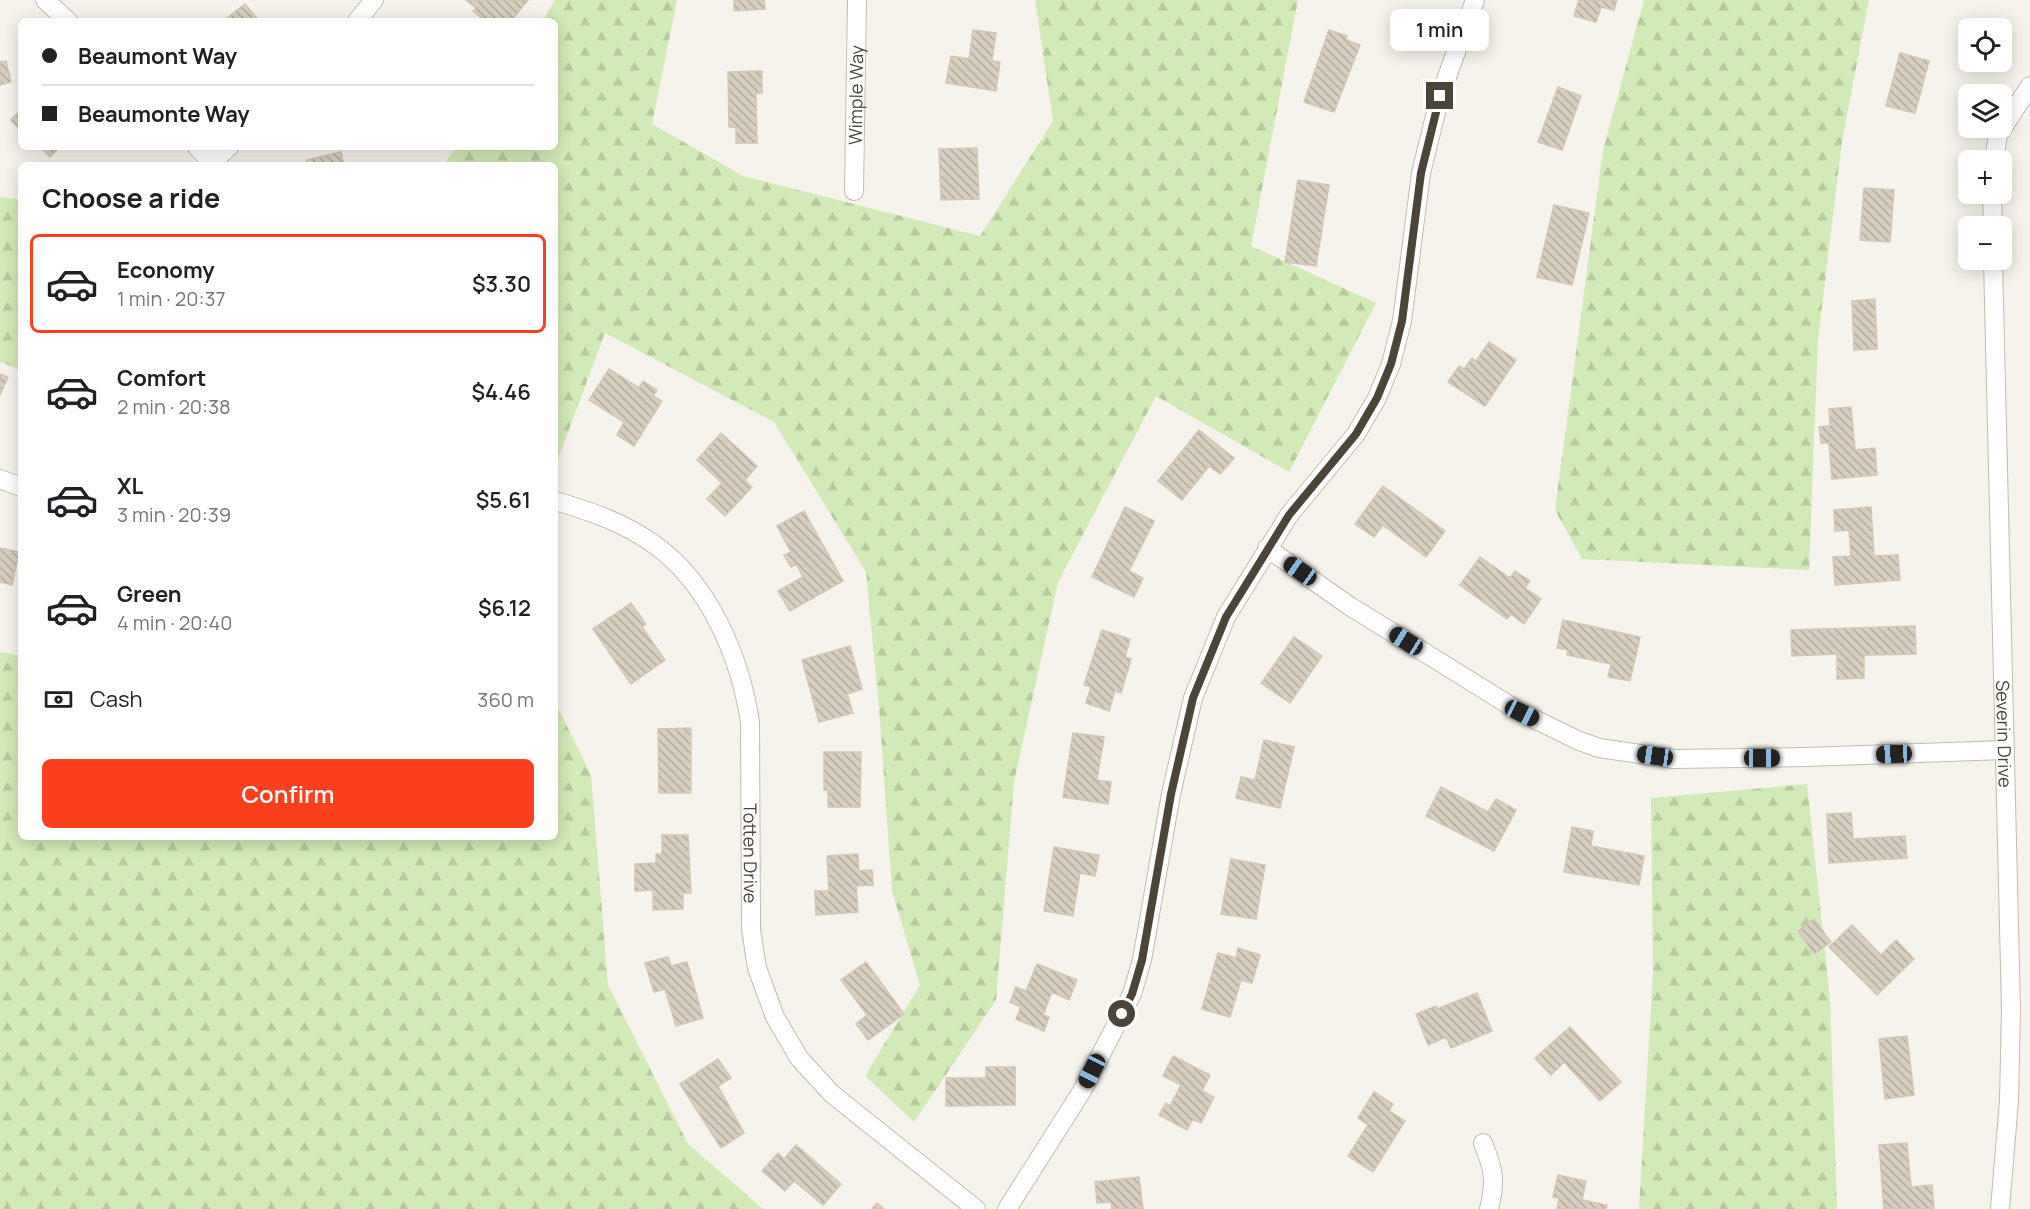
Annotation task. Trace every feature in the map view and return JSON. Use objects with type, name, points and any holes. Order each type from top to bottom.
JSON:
[{"type":"street","points":[[45,0],[65,18]]},
{"type":"street","points":[[359,18],[374,0]]},
{"type":"street","name":"Wimple Way","points":[[854,191],[858,0]]},
{"type":"street","points":[[1007,1209],[1082,1091],[1132,994],[1142,960],[1171,794],[1193,698],[1226,617],[1289,515],[1356,434],[1377,398],[1391,364],[1402,321],[1421,173],[1440,96],[1475,0]]},
{"type":"street","points":[[1996,150],[1998,135],[2030,86]]},
{"type":"street","points":[[200,150],[211,162]]},
{"type":"street","points":[[215,162],[226,150]]},
{"type":"street","name":"Severin Drive","points":[[1993,270],[2011,1010],[2009,1101],[2000,1209]]},
{"type":"street","points":[[0,479],[18,486]]},
{"type":"street","name":"Totten Drive","points":[[558,502],[602,515],[656,545],[688,577],[712,612],[731,646],[747,699],[750,722],[751,929],[757,968],[775,1017],[799,1058],[832,1094],[976,1209]]},
{"type":"street","points":[[1267,548],[1348,605],[1522,713],[1577,740],[1599,748],[1674,759],[2005,750]]},
{"type":"street","points":[[1484,1143],[1494,1169],[1494,1190],[1489,1209]]},
{"type":"green space","points":[[555,0],[677,0],[652,124],[743,176],[980,236],[1053,121],[1035,0],[1298,0],[1251,246],[1376,303],[1289,472],[1156,396],[1058,582],[1014,782],[996,1000],[914,1122],[865,1076],[920,985],[892,891],[880,720],[866,572],[774,422],[605,333],[558,459],[558,162],[446,162],[454,150],[558,150],[558,18],[544,18]]},
{"type":"green space","points":[[1644,0],[1869,0],[1842,141],[1818,339],[1809,570],[1582,559],[1555,510],[1603,150]]},
{"type":"green space","points":[[0,197],[18,200],[18,369],[0,362]]},
{"type":"green space","points":[[0,652],[18,655],[18,840],[558,840],[558,708],[591,775],[608,985],[688,1144],[763,1209],[0,1209]]},
{"type":"green space","points":[[1807,784],[1830,999],[1837,1209],[1639,1209],[1653,972],[1651,798]]},
{"type":"building","points":[[466,0],[528,0],[513,18],[481,18],[473,11],[476,8]]},
{"type":"building","points":[[734,0],[764,0],[765,9],[734,11]]},
{"type":"building","points":[[1579,0],[1617,0],[1614,10],[1601,7],[1596,22],[1574,16]]},
{"type":"building","points":[[245,4],[257,18],[227,18]]},
{"type":"building","points":[[973,30],[996,33],[992,61],[1000,62],[996,91],[946,83],[951,56],[969,59]]},
{"type":"building","points":[[1329,30],[1347,36],[1346,40],[1360,45],[1334,112],[1304,102]]},
{"type":"building","points":[[1900,53],[1929,61],[1915,113],[1886,106]]},
{"type":"building","points":[[6,61],[11,82],[0,85],[0,62]]},
{"type":"building","points":[[762,71],[762,93],[756,93],[757,143],[736,143],[736,127],[729,127],[728,72]]},
{"type":"building","points":[[1558,87],[1581,96],[1562,150],[1538,142]]},
{"type":"building","points":[[18,113],[18,128],[11,120]]},
{"type":"building","points":[[977,148],[979,199],[941,200],[939,149]]},
{"type":"building","points":[[43,150],[57,150],[50,157]]},
{"type":"building","points":[[341,152],[343,162],[306,162],[306,160]]},
{"type":"building","points":[[1298,180],[1329,185],[1316,266],[1285,262]]},
{"type":"building","points":[[1864,188],[1894,190],[1890,242],[1860,240]]},
{"type":"building","points":[[1554,205],[1589,213],[1572,285],[1537,277]]},
{"type":"building","points":[[1875,299],[1877,349],[1854,350],[1852,301]]},
{"type":"building","points":[[1489,342],[1516,360],[1485,406],[1448,382],[1459,366],[1464,369],[1472,358],[1476,361]]},
{"type":"building","points":[[609,369],[639,388],[643,381],[657,390],[653,396],[662,401],[634,446],[617,435],[624,422],[589,400]]},
{"type":"building","points":[[0,374],[8,377],[0,395]]},
{"type":"building","points":[[1851,407],[1855,450],[1875,448],[1877,475],[1832,479],[1829,443],[1821,443],[1819,427],[1830,426],[1829,409]]},
{"type":"building","points":[[1199,430],[1234,458],[1220,474],[1209,466],[1182,500],[1158,481]]},
{"type":"building","points":[[721,433],[757,466],[745,480],[752,487],[725,516],[707,499],[722,483],[697,460]]},
{"type":"building","points":[[1383,486],[1445,531],[1426,557],[1383,525],[1374,537],[1355,524]]},
{"type":"building","points":[[1125,507],[1154,521],[1129,571],[1143,578],[1134,597],[1092,577]]},
{"type":"building","points":[[1871,507],[1874,556],[1898,555],[1900,580],[1835,585],[1833,557],[1851,556],[1849,530],[1835,531],[1834,510]]},
{"type":"building","points":[[804,511],[843,581],[790,611],[778,591],[803,577],[796,564],[791,567],[784,555],[791,552],[777,526]]},
{"type":"building","points":[[0,548],[18,552],[12,585],[0,582]]},
{"type":"building","points":[[1480,557],[1510,578],[1515,571],[1530,581],[1525,588],[1541,599],[1524,624],[1511,614],[1507,619],[1460,585]]},
{"type":"building","points":[[631,603],[646,624],[642,627],[665,660],[631,684],[593,629]]},
{"type":"building","points":[[1563,620],[1640,637],[1630,681],[1608,677],[1611,664],[1567,655],[1568,650],[1557,648]]},
{"type":"building","points":[[1915,626],[1916,654],[1864,655],[1864,678],[1837,679],[1837,654],[1792,656],[1791,630]]},
{"type":"building","points":[[1102,630],[1130,639],[1125,657],[1131,659],[1121,693],[1115,691],[1109,711],[1086,703],[1091,687],[1084,685]]},
{"type":"building","points":[[1294,637],[1322,656],[1290,703],[1261,683]]},
{"type":"building","points":[[850,646],[862,689],[847,694],[853,713],[819,722],[802,660]]},
{"type":"building","points":[[691,728],[691,793],[659,793],[658,729]]},
{"type":"building","points":[[1073,733],[1104,737],[1097,780],[1111,782],[1108,804],[1063,797]]},
{"type":"building","points":[[1264,740],[1294,747],[1280,808],[1236,798],[1241,777],[1255,780]]},
{"type":"building","points":[[824,752],[861,752],[860,807],[828,807],[828,790],[824,790]]},
{"type":"building","points":[[1441,787],[1488,812],[1496,799],[1516,810],[1494,851],[1426,816]]},
{"type":"building","points":[[1851,813],[1853,839],[1905,836],[1907,858],[1829,863],[1827,814]]},
{"type":"building","points":[[1572,827],[1593,831],[1591,846],[1644,856],[1639,885],[1564,872]]},
{"type":"building","points":[[662,835],[688,835],[691,893],[683,893],[683,909],[653,910],[653,890],[635,891],[635,864],[656,863],[656,854],[662,854]]},
{"type":"building","points":[[1054,847],[1099,855],[1095,876],[1080,873],[1073,916],[1044,911]]},
{"type":"building","points":[[858,854],[859,871],[872,870],[873,885],[856,886],[858,912],[816,915],[815,891],[829,891],[827,856]]},
{"type":"building","points":[[1231,859],[1265,865],[1256,919],[1221,914]]},
{"type":"building","points":[[1814,919],[1831,942],[1814,954],[1798,931]]},
{"type":"building","points":[[1852,925],[1881,955],[1896,940],[1914,959],[1877,995],[1829,947]]},
{"type":"building","points":[[1238,948],[1260,955],[1252,983],[1241,980],[1230,1017],[1202,1009],[1218,953],[1236,958]]},
{"type":"building","points":[[668,957],[671,966],[687,962],[703,1018],[676,1026],[665,989],[654,992],[645,963]]},
{"type":"building","points":[[866,962],[904,1014],[868,1040],[856,1024],[867,1015],[841,980]]},
{"type":"building","points":[[1037,964],[1077,980],[1069,1000],[1052,992],[1043,1015],[1049,1017],[1044,1031],[1016,1019],[1021,1007],[1010,1002],[1016,987],[1026,991]]},
{"type":"building","points":[[1477,993],[1492,1031],[1451,1048],[1446,1037],[1428,1045],[1416,1014],[1436,1006],[1437,1009]]},
{"type":"building","points":[[1570,1027],[1621,1082],[1600,1101],[1564,1062],[1551,1075],[1535,1058]]},
{"type":"building","points":[[1907,1036],[1914,1095],[1885,1099],[1879,1039]]},
{"type":"building","points":[[1173,1056],[1210,1075],[1202,1091],[1214,1097],[1201,1123],[1193,1119],[1187,1130],[1159,1115],[1166,1103],[1170,1106],[1181,1085],[1163,1076]]},
{"type":"building","points":[[718,1059],[731,1078],[718,1086],[744,1133],[721,1148],[680,1084]]},
{"type":"building","points":[[986,1067],[1015,1067],[1015,1105],[946,1106],[946,1078],[986,1078]]},
{"type":"building","points":[[1374,1092],[1393,1104],[1389,1111],[1405,1121],[1373,1172],[1348,1156],[1368,1125],[1358,1118]]},
{"type":"building","points":[[1907,1143],[1911,1187],[1932,1185],[1934,1209],[1884,1209],[1879,1145]]},
{"type":"building","points":[[796,1145],[841,1184],[823,1205],[794,1181],[785,1191],[762,1171],[778,1153],[784,1159]]},
{"type":"building","points":[[1558,1175],[1586,1181],[1582,1200],[1607,1205],[1606,1209],[1557,1209],[1559,1198],[1553,1197]]},
{"type":"building","points":[[1139,1177],[1143,1209],[1112,1209],[1111,1202],[1097,1203],[1095,1182]]},
{"type":"building","points":[[877,1203],[884,1209],[872,1209]]},
{"type":"route","points":[[1122,1014],[1132,994],[1142,960],[1171,794],[1193,698],[1226,617],[1289,515],[1356,434],[1377,398],[1391,364],[1402,321],[1421,173],[1440,96]]}]
